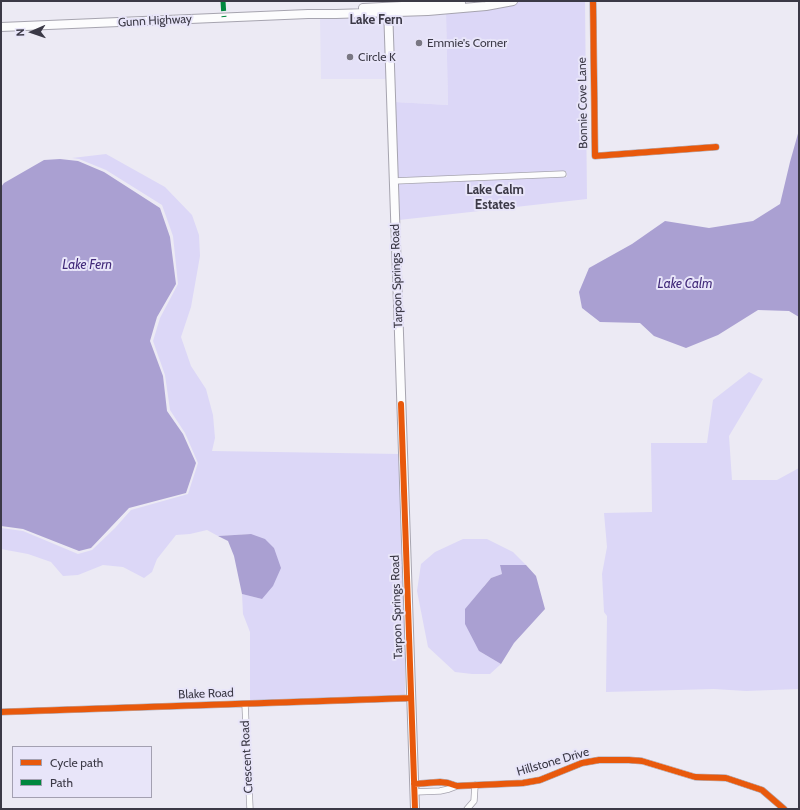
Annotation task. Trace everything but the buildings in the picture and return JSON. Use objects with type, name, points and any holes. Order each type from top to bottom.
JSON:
[{"type":"main road","name":"Gunn Highway","points":[[388,10],[490,1]]},
{"type":"main road","name":"Gunn Highway","points":[[1,27],[308,14],[336,10],[466,8],[513,1]]},
{"type":"main road","name":"Tarpon Springs Road","points":[[388,10],[415,809]]},
{"type":"street","name":"Bonnie Cove Lane","points":[[593,1],[595,156],[716,147]]},
{"type":"street","points":[[394,181],[563,174]]},
{"type":"street","name":"Blake Road","points":[[1,712],[411,698]]},
{"type":"street","name":"Crescent Road","points":[[245,704],[250,809]]},
{"type":"street","name":"Hillstone Drive","points":[[414,788],[440,790],[457,786],[523,783],[540,780],[571,766],[582,763],[599,760],[629,760],[642,761],[695,777],[726,778],[733,780],[762,790],[784,809]]},
{"type":"street","points":[[440,782],[440,790]]},
{"type":"street","name":"Hillstone Drive","points":[[414,788],[440,782],[457,786]]},
{"type":"street","points":[[467,809],[474,801],[475,785]]},
{"type":"shaded area","points":[[521,1],[585,1],[587,199],[399,220],[398,184],[567,177],[566,171],[397,178],[395,102],[448,105],[446,13],[512,4]]},
{"type":"shaded area","points":[[446,13],[448,105],[395,102],[392,15]]},
{"type":"shaded area","points":[[385,16],[387,79],[321,79],[320,17]]},
{"type":"shaded area","points":[[106,154],[165,187],[192,215],[199,235],[200,256],[191,307],[181,337],[191,366],[206,389],[213,415],[215,438],[212,451],[400,454],[405,602],[405,695],[250,700],[250,632],[243,614],[242,594],[262,599],[251,534],[218,536],[207,530],[190,534],[176,535],[157,559],[152,572],[144,578],[123,567],[103,565],[78,575],[63,576],[51,562],[28,554],[1,549],[1,528],[23,531],[78,554],[92,550],[131,510],[188,494],[198,463],[185,433],[170,410],[165,375],[153,341],[160,318],[178,284],[173,236],[162,205],[106,170],[79,159],[72,158]]},
{"type":"shaded area","points":[[749,372],[763,379],[729,436],[732,480],[777,480],[799,468],[799,689],[746,691],[714,689],[606,692],[607,616],[604,612],[602,574],[607,547],[604,513],[652,512],[651,443],[707,443],[713,400]]},
{"type":"shaded area","points":[[463,539],[487,539],[513,552],[526,565],[500,565],[502,574],[491,578],[484,586],[479,651],[501,664],[490,674],[455,672],[428,647],[417,591],[421,564],[435,552]]},
{"type":"water","name":"Lake Calm","points":[[799,130],[799,317],[789,311],[758,310],[718,335],[686,348],[654,336],[640,323],[600,322],[582,308],[579,292],[589,268],[632,244],[665,221],[709,228],[753,221],[780,204]]},
{"type":"water","name":"Lake Fern","points":[[60,159],[78,161],[104,172],[160,208],[170,237],[176,284],[157,317],[150,341],[163,376],[167,411],[183,434],[196,463],[186,493],[129,508],[91,548],[79,551],[23,529],[1,526],[1,187],[4,183],[44,160]]},
{"type":"water","points":[[251,534],[265,539],[274,548],[281,568],[273,586],[262,599],[242,594],[234,556],[228,541],[218,536]]},
{"type":"water","points":[[500,565],[526,565],[536,576],[545,609],[514,643],[501,664],[479,651],[465,624],[465,609],[491,578],[502,574]]},
{"type":"marked path","points":[[223,1],[224,17]]},
{"type":"cycle path","points":[[593,1],[595,156],[716,147]]},
{"type":"cycle path","points":[[401,404],[415,809]]},
{"type":"cycle path","points":[[1,712],[411,698]]},
{"type":"cycle path","points":[[414,784],[440,782],[457,786],[523,783],[540,780],[582,763],[599,760],[629,760],[642,761],[695,777],[726,778],[762,790],[784,809]]},
{"type":"place","name":"Emmie's Corner","points":[[419,43]]},
{"type":"place","name":"Circle K","points":[[350,57]]},
{"type":"district","name":"Lake Fern","points":[[376,20]]},
{"type":"district","name":"Lake Calm Estates","points":[[495,198]]}]
